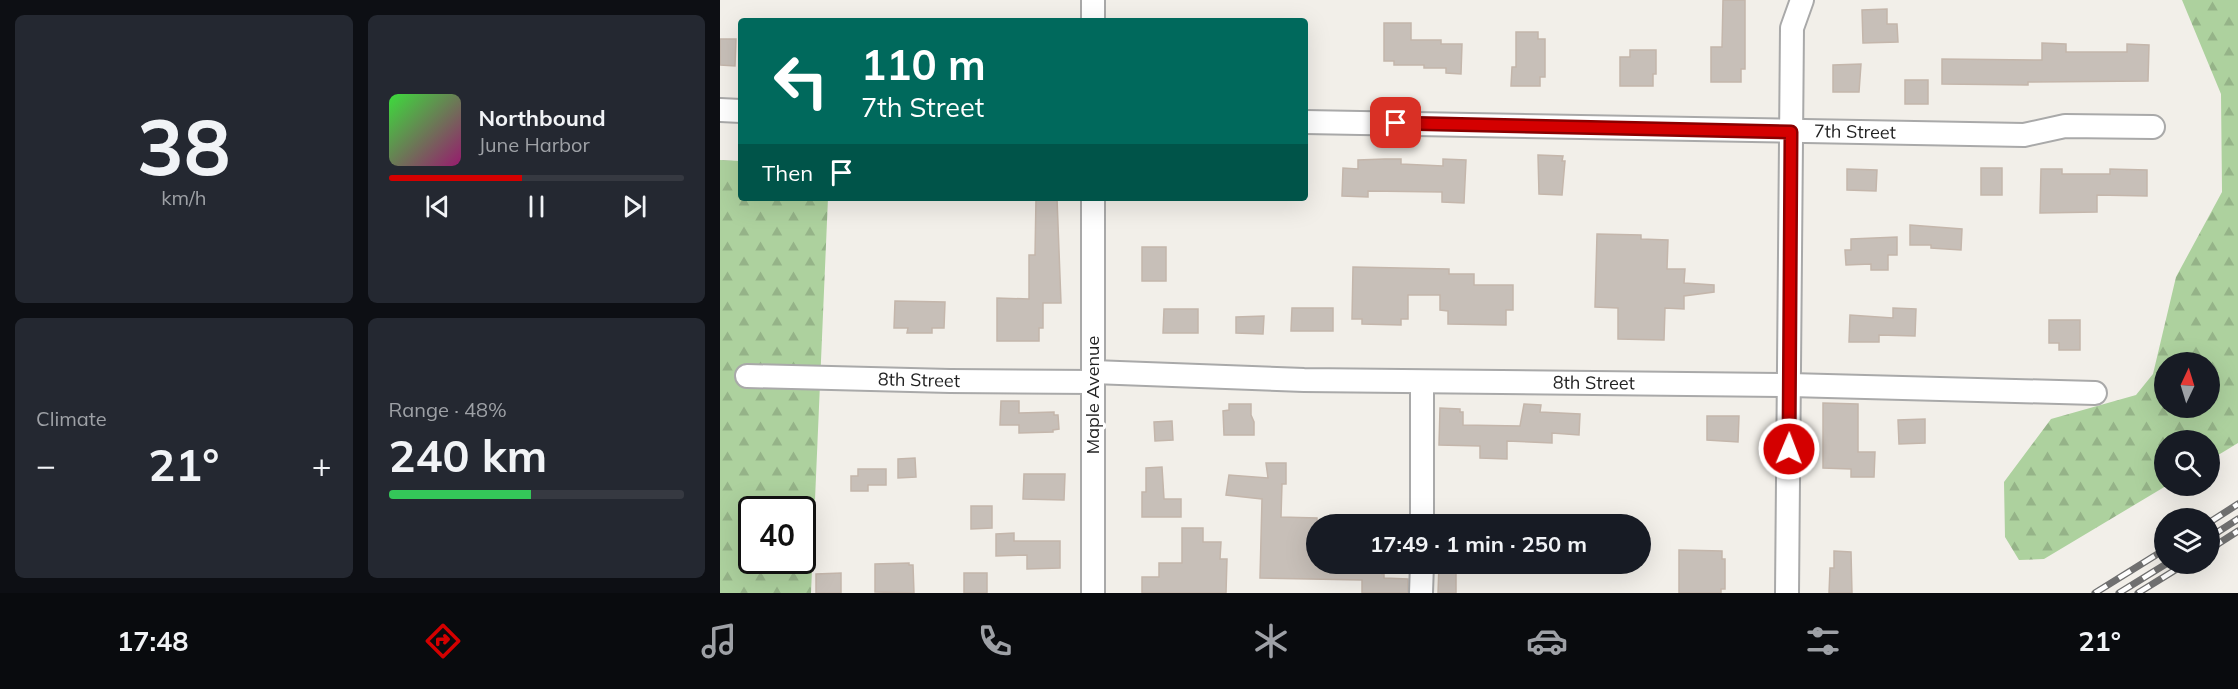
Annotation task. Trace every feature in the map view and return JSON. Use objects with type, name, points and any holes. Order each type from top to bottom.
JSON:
[{"type":"street","points":[[1093,0],[1093,18]]},
{"type":"street","points":[[1786,593],[1790,385],[1791,0]]},
{"type":"street","points":[[1792,28],[1802,0]]},
{"type":"street","points":[[720,110],[738,111]]},
{"type":"street","name":"7th Street","points":[[1308,122],[2024,135],[2065,126],[2152,127]]},
{"type":"street","name":"Maple Avenue","points":[[1093,201],[1093,593]]},
{"type":"street","name":"8th Street","points":[[747,376],[1093,377],[1790,385],[2095,393]]},
{"type":"street","points":[[1422,382],[1422,514]]},
{"type":"street","points":[[1421,593],[1422,574]]},
{"type":"green space","points":[[2182,0],[2238,0],[2238,443],[2220,454],[2220,430],[2154,430],[2154,493],[2044,559],[2019,560],[2005,537],[2004,482],[2051,419],[2136,395],[2154,370],[2154,418],[2220,418],[2220,352],[2158,352],[2176,277],[2222,192],[2221,94]]},
{"type":"green space","points":[[720,160],[738,161],[738,201],[828,201],[815,496],[738,496],[738,574],[812,574],[811,593],[720,593]]},
{"type":"building","points":[[1723,0],[1745,0],[1745,69],[1741,69],[1741,82],[1711,82],[1711,47],[1722,47]]},
{"type":"building","points":[[1887,9],[1887,24],[1897,24],[1898,42],[1863,43],[1862,10]]},
{"type":"building","points":[[1384,23],[1411,23],[1411,40],[1441,40],[1441,44],[1462,44],[1461,74],[1446,73],[1446,68],[1394,65],[1394,61],[1384,61]]},
{"type":"building","points":[[1516,32],[1538,32],[1538,39],[1545,39],[1545,77],[1540,77],[1540,86],[1511,86],[1512,67],[1516,67]]},
{"type":"building","points":[[720,39],[736,39],[735,66],[720,65]]},
{"type":"building","points":[[2042,43],[2066,44],[2066,52],[2127,52],[2127,44],[2149,45],[2148,81],[2028,82],[2028,85],[1942,84],[1942,59],[2042,60]]},
{"type":"building","points":[[1630,50],[1656,50],[1656,74],[1653,74],[1653,86],[1620,86],[1620,57],[1630,57]]},
{"type":"building","points":[[1861,64],[1859,92],[1833,92],[1833,65]]},
{"type":"building","points":[[1905,80],[1928,80],[1928,104],[1905,104]]},
{"type":"building","points":[[1538,155],[1563,156],[1562,161],[1565,161],[1562,195],[1539,194]]},
{"type":"building","points":[[1401,159],[1401,164],[1443,166],[1443,159],[1466,160],[1464,203],[1442,202],[1442,192],[1368,191],[1368,197],[1342,196],[1343,168],[1358,169],[1358,160]]},
{"type":"building","points":[[1981,168],[2002,168],[2002,195],[1981,195]]},
{"type":"building","points":[[1847,169],[1877,170],[1876,191],[1847,190]]},
{"type":"building","points":[[2041,169],[2062,169],[2062,174],[2110,174],[2110,169],[2147,170],[2147,196],[2097,195],[2097,212],[2040,213]]},
{"type":"building","points":[[1036,201],[1057,201],[1061,303],[1043,303],[1043,328],[1039,328],[1039,341],[997,341],[997,298],[1029,299],[1029,255],[1035,255]]},
{"type":"building","points":[[1910,225],[1962,229],[1961,250],[1931,248],[1931,245],[1910,245]]},
{"type":"building","points":[[1597,234],[1641,235],[1641,239],[1668,240],[1667,269],[1685,269],[1684,283],[1714,285],[1714,292],[1684,296],[1684,309],[1665,308],[1664,340],[1618,339],[1618,308],[1595,307]]},
{"type":"building","points":[[1897,237],[1897,255],[1888,255],[1888,270],[1871,270],[1871,264],[1846,265],[1845,250],[1851,250],[1851,239]]},
{"type":"building","points":[[1142,247],[1166,247],[1166,281],[1142,281]]},
{"type":"building","points":[[1353,267],[1449,269],[1449,274],[1474,274],[1474,285],[1513,285],[1513,310],[1506,310],[1506,325],[1448,324],[1448,311],[1440,310],[1440,295],[1408,295],[1408,319],[1401,319],[1401,325],[1362,324],[1362,319],[1352,319]]},
{"type":"building","points":[[895,301],[945,302],[944,328],[932,328],[932,333],[907,333],[908,328],[894,328]]},
{"type":"building","points":[[1292,308],[1333,308],[1333,331],[1291,331]]},
{"type":"building","points":[[1893,308],[1916,309],[1915,336],[1879,335],[1879,342],[1849,342],[1850,315],[1893,318]]},
{"type":"building","points":[[1164,309],[1198,309],[1198,333],[1163,333]]},
{"type":"building","points":[[1264,316],[1263,334],[1236,333],[1236,317]]},
{"type":"building","points":[[2049,320],[2080,320],[2080,350],[2059,350],[2059,343],[2049,343]]},
{"type":"building","points":[[1001,401],[1019,401],[1019,413],[1054,412],[1054,415],[1058,415],[1059,429],[1053,432],[1019,433],[1019,425],[1000,425]]},
{"type":"building","points":[[1823,403],[1858,404],[1858,452],[1875,452],[1874,477],[1851,477],[1851,469],[1823,468]]},
{"type":"building","points":[[1229,404],[1251,404],[1254,435],[1224,435],[1223,411],[1229,410]]},
{"type":"building","points":[[1524,404],[1541,405],[1540,412],[1580,414],[1579,435],[1552,433],[1552,443],[1507,441],[1507,459],[1480,458],[1480,446],[1439,445],[1440,408],[1460,409],[1460,412],[1463,412],[1463,425],[1520,426]]},
{"type":"building","points":[[1707,416],[1739,416],[1738,442],[1707,440]]},
{"type":"building","points":[[1925,419],[1925,443],[1899,444],[1898,420]]},
{"type":"building","points":[[1172,421],[1173,440],[1155,441],[1154,422]]},
{"type":"building","points":[[915,458],[916,477],[898,478],[898,459]]},
{"type":"building","points":[[1266,463],[1286,463],[1286,484],[1282,484],[1281,517],[1306,518],[1306,574],[1384,574],[1384,578],[1408,579],[1408,593],[1362,593],[1362,580],[1260,578],[1262,499],[1226,495],[1229,475],[1268,478]]},
{"type":"building","points":[[1162,467],[1164,499],[1181,499],[1181,517],[1142,517],[1142,492],[1146,492],[1146,468]]},
{"type":"building","points":[[858,469],[886,469],[886,485],[868,485],[868,491],[851,491],[851,476],[858,476]]},
{"type":"building","points":[[1024,474],[1065,474],[1064,500],[1023,499]]},
{"type":"building","points":[[971,506],[992,506],[992,528],[971,529]]},
{"type":"building","points":[[1182,528],[1203,528],[1203,542],[1221,542],[1220,559],[1227,559],[1226,593],[1142,593],[1142,577],[1159,577],[1159,563],[1182,563]]},
{"type":"building","points":[[1014,533],[1014,541],[1060,541],[1060,568],[1027,569],[1027,555],[996,556],[996,534]]},
{"type":"building","points":[[1679,550],[1722,551],[1722,559],[1725,559],[1725,589],[1721,589],[1721,593],[1679,593]]},
{"type":"building","points":[[1834,551],[1851,552],[1852,593],[1829,593],[1830,568],[1834,568]]},
{"type":"building","points":[[909,563],[913,565],[914,593],[875,592],[875,564]]},
{"type":"building","points":[[841,573],[841,593],[816,593],[816,574]]},
{"type":"building","points":[[964,573],[987,573],[987,593],[964,593]]},
{"type":"building","points":[[1439,574],[1456,574],[1456,593],[1438,593]]},
{"type":"railway","points":[[2220,516],[2238,504]]},
{"type":"railway","points":[[2220,531],[2238,519]]},
{"type":"railway","points":[[2220,543],[2238,531]]},
{"type":"railway","points":[[2095,593],[2154,556]]},
{"type":"railway","points":[[2119,593],[2154,571]]},
{"type":"railway","points":[[2138,593],[2169,574]]},
{"type":"route","points":[[1396,123],[1791,132],[1789,449]]}]
